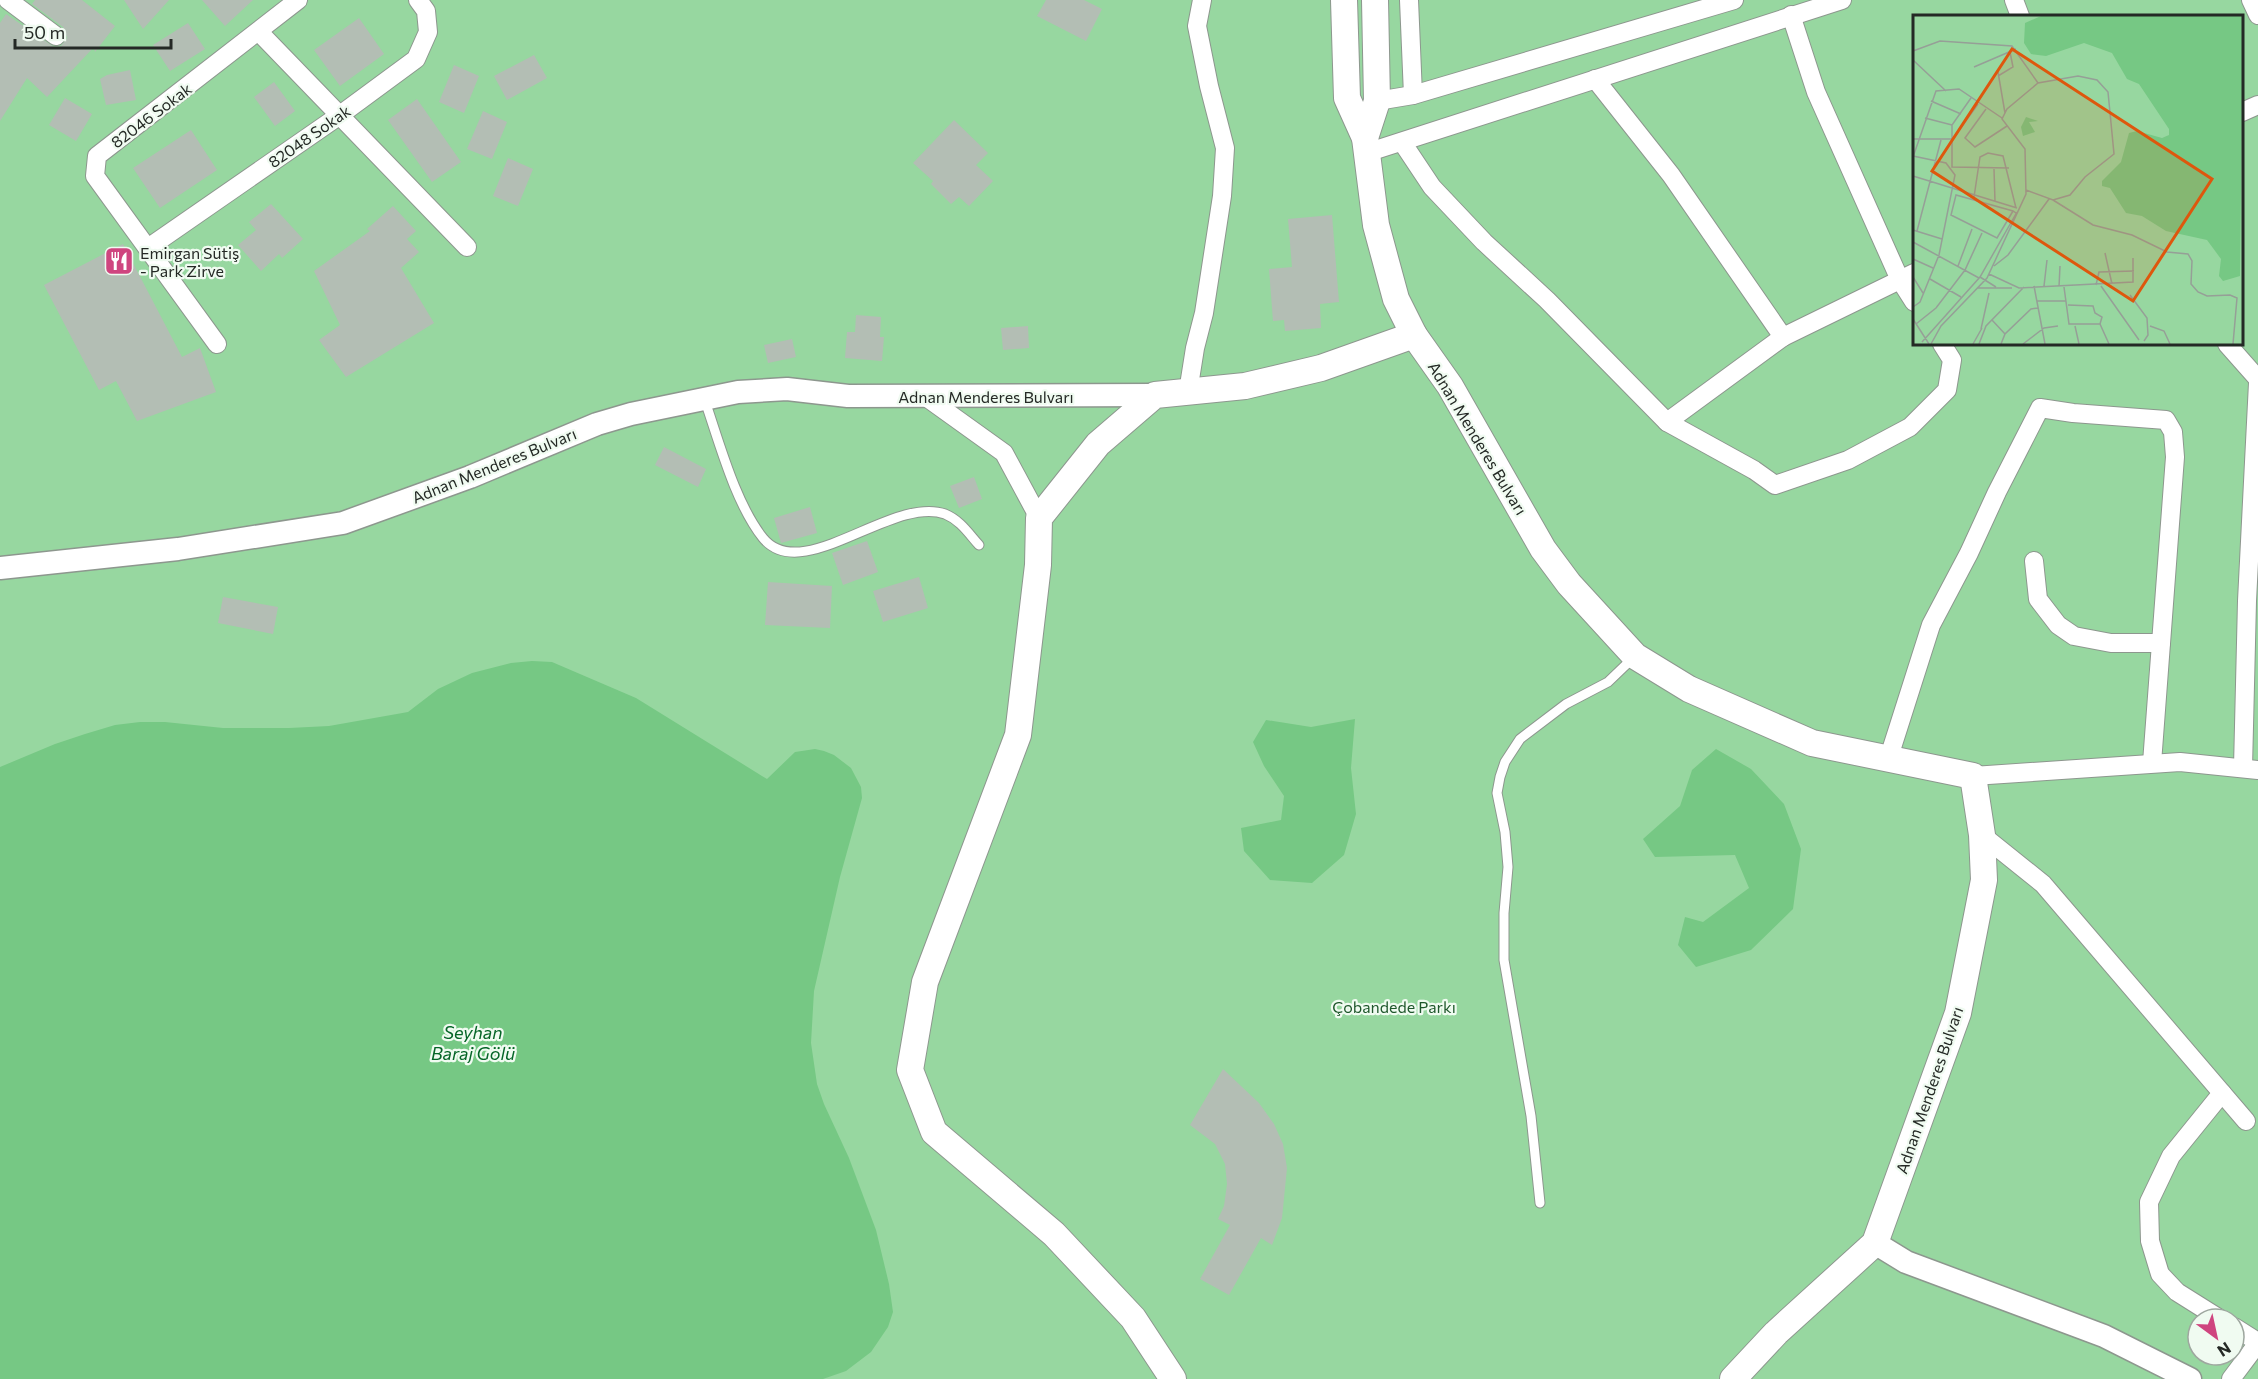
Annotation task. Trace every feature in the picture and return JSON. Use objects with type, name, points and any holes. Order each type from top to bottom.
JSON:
[{"type":"main road","points":[[1344,0],[1347,98],[1366,146],[1376,225],[1396,299],[1414,335]]},
{"type":"main road","points":[[1366,146],[1377,101],[1375,0]]},
{"type":"main road","name":"Adnan Menderes Bulvarı","points":[[1155,395],[1245,387],[1321,368],[1414,335],[1450,386],[1543,549],[1569,584],[1635,656],[1689,689],[1812,743],[1973,776],[1982,835],[1984,880],[1958,1013],[1875,1243]]},
{"type":"main road","points":[[1155,395],[1098,444],[1039,518],[1038,565],[1018,735],[925,982],[910,1070],[934,1132],[1054,1234],[1133,1318],[1173,1379]]},
{"type":"main road","points":[[1733,1379],[1776,1333],[1875,1243]]},
{"type":"street","points":[[8,0],[56,36]]},
{"type":"street","name":"82046 Sokak","points":[[217,344],[95,176],[97,156],[298,0]]},
{"type":"street","name":"82048 Sokak","points":[[148,248],[340,115],[416,59],[428,32],[426,11],[418,0]]},
{"type":"street","points":[[1188,392],[1215,243],[1222,196],[1225,148],[1197,26],[1202,0]]},
{"type":"street","points":[[1408,0],[1413,95]]},
{"type":"street","points":[[1377,101],[1413,95],[1734,0]]},
{"type":"street","points":[[1366,146],[1402,142],[1842,0]]},
{"type":"street","points":[[2014,0],[2020,15]]},
{"type":"street","points":[[2252,0],[2258,15]]},
{"type":"street","points":[[1791,15],[1816,92],[1907,277],[1913,298]]},
{"type":"street","points":[[259,32],[467,247]]},
{"type":"street","points":[[1595,79],[1671,175],[1784,338]]},
{"type":"street","points":[[2243,111],[2258,105]]},
{"type":"street","points":[[1402,142],[1432,187],[1447,203],[1667,422],[1754,470],[1775,485],[1848,460],[1910,427],[1947,390],[1952,360],[1943,345]]},
{"type":"street","points":[[1667,422],[1784,338],[1907,277]]},
{"type":"street","points":[[1973,776],[2180,762],[2250,769],[2247,601],[2255,371],[2228,345]]},
{"type":"street","name":"Adnan Menderes Bulvarı","points":[[0,568],[178,549],[344,523],[470,477],[597,424],[631,414],[738,392],[787,389],[848,396],[926,397],[1155,395]]},
{"type":"street","points":[[926,397],[1004,453],[1039,518]]},
{"type":"street","points":[[1888,760],[1931,625],[2040,408],[2073,413],[2166,420],[2173,432],[2175,457],[2152,763]]},
{"type":"street","points":[[2034,561],[2038,599],[2058,625],[2074,636],[2111,643],[2161,644]]},
{"type":"street","points":[[1982,835],[2043,884],[2246,1121]]},
{"type":"street","points":[[2201,1307],[2177,1292],[2160,1274],[2150,1240],[2149,1202],[2170,1156],[2222,1093]]},
{"type":"street","points":[[1875,1243],[1906,1262],[2104,1336],[2190,1379]]},
{"type":"street","points":[[2231,1379],[2258,1342]]},
{"type":"lane","points":[[704,398],[743,503],[764,539],[774,546],[801,552],[830,545],[892,518],[928,512],[944,514],[959,522],[979,545]]},
{"type":"lane","points":[[1540,1203],[1532,1127],[1504,960],[1504,913],[1508,867],[1506,841],[1497,793],[1508,756],[1520,739],[1566,704],[1608,682],[1635,656]]},
{"type":"green space","name":"Çobandede Parkı","points":[[0,0],[2258,0],[2258,1379],[0,1379]]},
{"type":"water","name":"Seyhan Baraj Gölü","points":[[552,662],[636,698],[767,779],[795,752],[815,749],[834,755],[851,768],[861,787],[862,798],[840,877],[814,991],[811,1043],[817,1084],[849,1158],[876,1230],[889,1284],[893,1312],[888,1327],[871,1352],[846,1371],[823,1379],[0,1379],[0,767],[55,744],[115,725],[165,722],[223,728],[289,728],[329,726],[408,712],[438,689],[472,673],[511,663]]},
{"type":"water","points":[[1355,719],[1351,768],[1356,814],[1344,855],[1312,883],[1270,880],[1244,851],[1241,828],[1281,820],[1284,796],[1264,766],[1253,742],[1266,720],[1311,727]]},
{"type":"water","points":[[1716,749],[1751,769],[1784,804],[1801,849],[1793,909],[1751,950],[1696,967],[1678,945],[1685,917],[1703,922],[1749,888],[1735,855],[1655,857],[1643,839],[1680,806],[1692,770]]},
{"type":"building","points":[[35,0],[82,0],[115,26],[95,52],[94,47],[47,97],[27,78],[0,121],[0,23],[6,14],[54,47],[61,46],[67,38],[63,27],[32,4]]},
{"type":"building","points":[[124,0],[169,0],[143,29]]},
{"type":"building","points":[[202,0],[253,0],[225,26]]},
{"type":"building","points":[[1046,0],[1084,0],[1102,9],[1086,41],[1037,16]]},
{"type":"building","points":[[359,18],[384,54],[340,86],[314,50]]},
{"type":"building","points":[[188,23],[205,49],[170,71],[153,45]]},
{"type":"building","points":[[534,55],[547,78],[507,100],[494,76]]},
{"type":"building","points":[[454,65],[479,76],[464,113],[439,102]]},
{"type":"building","points":[[130,70],[136,100],[106,105],[100,79],[107,75]]},
{"type":"building","points":[[274,82],[295,111],[275,126],[254,97]]},
{"type":"building","points":[[65,98],[92,114],[76,141],[49,125]]},
{"type":"building","points":[[417,99],[461,162],[432,182],[388,120]]},
{"type":"building","points":[[483,111],[507,122],[492,159],[467,149]]},
{"type":"building","points":[[954,120],[988,153],[976,165],[993,181],[969,206],[959,197],[951,204],[931,184],[933,181],[913,163]]},
{"type":"building","points":[[191,130],[217,170],[160,208],[133,168]]},
{"type":"building","points":[[508,158],[533,169],[518,206],[493,196]]},
{"type":"building","points":[[271,204],[303,239],[282,258],[279,254],[261,271],[238,245],[256,230],[249,222]]},
{"type":"building","points":[[393,206],[416,231],[407,239],[419,252],[401,268],[434,323],[346,377],[319,340],[340,325],[314,271],[370,231],[367,229]]},
{"type":"building","points":[[1332,215],[1339,302],[1320,304],[1321,328],[1285,331],[1284,320],[1273,321],[1269,269],[1292,267],[1288,219]]},
{"type":"building","points":[[123,244],[182,357],[200,348],[216,392],[137,421],[116,381],[99,390],[44,285]]},
{"type":"building","points":[[856,315],[881,317],[880,337],[884,337],[882,361],[845,358],[847,332],[855,332]]},
{"type":"building","points":[[1028,326],[1029,348],[1003,350],[1001,328]]},
{"type":"building","points":[[792,339],[796,357],[768,363],[764,345]]},
{"type":"building","points":[[664,447],[706,469],[698,487],[655,465]]},
{"type":"building","points":[[974,477],[982,499],[959,508],[950,486]]},
{"type":"building","points":[[810,507],[817,533],[781,543],[774,518]]},
{"type":"building","points":[[867,541],[878,572],[843,585],[832,553]]},
{"type":"building","points":[[919,577],[928,608],[883,622],[873,591]]},
{"type":"building","points":[[768,582],[832,586],[830,628],[765,625]]},
{"type":"building","points":[[223,597],[278,607],[273,634],[218,623]]},
{"type":"building","points":[[1223,1069],[1259,1103],[1274,1124],[1283,1144],[1287,1168],[1282,1218],[1272,1245],[1261,1238],[1229,1295],[1200,1279],[1230,1225],[1218,1219],[1224,1206],[1227,1184],[1225,1164],[1215,1144],[1190,1125]]},
{"type":"place","name":"Emirgan Sütiş - Park Zirve","points":[[119,261]]}]
